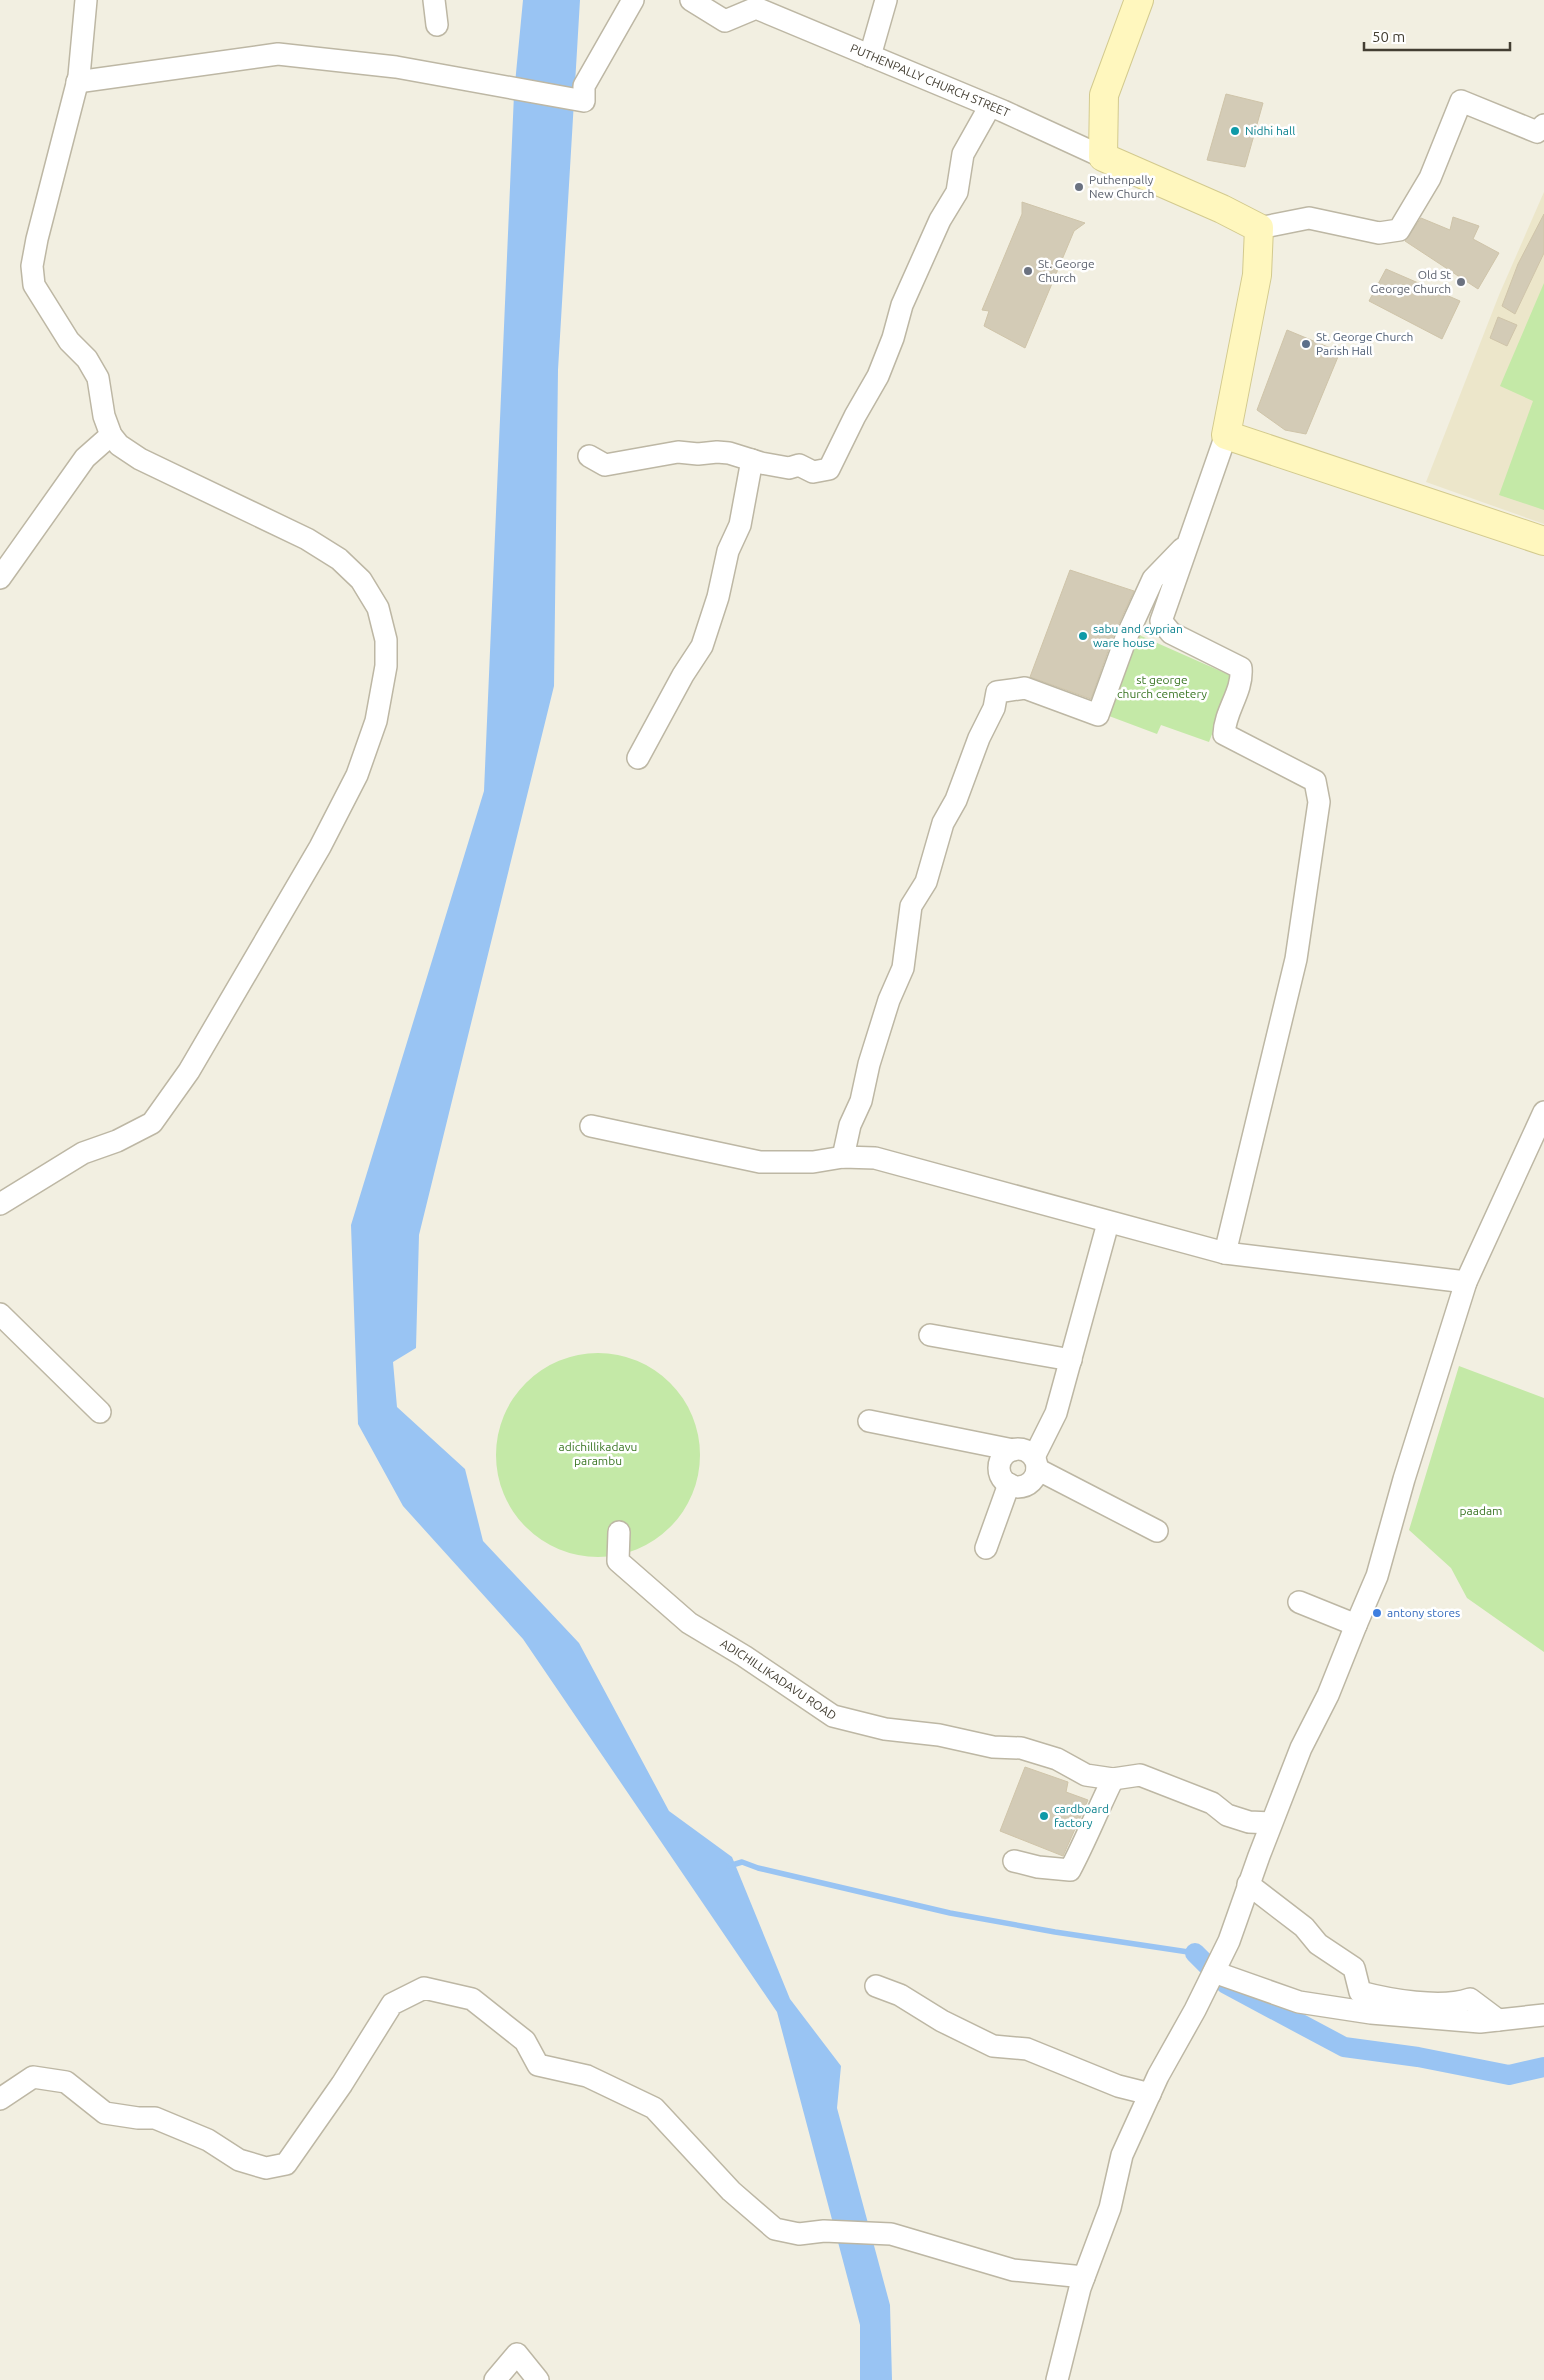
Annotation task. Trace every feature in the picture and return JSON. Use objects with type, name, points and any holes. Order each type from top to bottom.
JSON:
[{"type":"main road","points":[[1139,0],[1104,95],[1102,157],[1222,209],[1259,228],[1257,275],[1226,435],[1544,541]]},
{"type":"street","points":[[0,1204],[83,1153],[117,1141],[152,1123],[194,1063],[320,847],[358,775],[376,721],[386,666],[386,640],[378,608],[361,580],[339,559],[307,539],[140,459],[119,445],[111,435],[104,416],[98,378],[87,359],[69,341],[51,315],[34,285],[32,266],[37,239],[77,82],[86,0]]},
{"type":"street","points":[[434,0],[437,25]]},
{"type":"street","points":[[77,82],[278,54],[396,67],[584,101],[584,86],[633,0]]},
{"type":"street","name":"PUTHENPALLY CHURCH STREET","points":[[691,0],[725,21],[756,8],[990,106],[1102,157]]},
{"type":"street","points":[[870,56],[886,0]]},
{"type":"street","points":[[1259,228],[1310,218],[1379,233],[1399,230],[1430,178],[1462,101],[1537,132],[1544,125]]},
{"type":"street","points":[[589,456],[605,465],[678,452],[698,454],[730,453],[789,468],[800,465],[813,472],[829,469],[855,416],[878,376],[893,338],[902,305],[940,220],[957,192],[963,154],[990,106]]},
{"type":"street","points":[[0,578],[85,458],[111,435]]},
{"type":"street","points":[[1225,1253],[1296,959],[1319,802],[1315,781],[1224,734],[1225,720],[1242,681],[1241,668],[1171,633],[1162,622],[1187,543],[1226,435]]},
{"type":"street","points":[[638,758],[683,675],[702,646],[718,597],[728,551],[740,525],[752,460]]},
{"type":"street","points":[[843,1157],[850,1125],[861,1101],[869,1064],[889,1000],[903,968],[911,906],[926,882],[943,823],[956,800],[979,738],[994,708],[997,692],[1025,688],[1098,715],[1126,638],[1153,579],[1187,543]]},
{"type":"street","points":[[1057,2380],[1084,2277],[1110,2208],[1122,2155],[1150,2094],[1214,1972],[1228,1941],[1301,1748],[1328,1695],[1377,1576],[1404,1479],[1466,1282],[1544,1112]]},
{"type":"street","points":[[591,1126],[760,1162],[813,1162],[843,1157],[875,1158],[1108,1223],[1225,1253],[1466,1282]]},
{"type":"street","points":[[1013,1450],[1007,1453],[1000,1462],[1001,1475],[1009,1484],[1021,1486],[1027,1484],[1036,1475],[1036,1463],[1056,1413],[1108,1223]]},
{"type":"street","points":[[0,1314],[100,1412]]},
{"type":"street","points":[[930,1335],[1071,1360]]},
{"type":"street","points":[[869,1421],[1013,1450],[1025,1450],[1036,1463],[1157,1531]]},
{"type":"street","points":[[986,1548],[1009,1484]]},
{"type":"street","name":"ADICHILLIKADAVU ROAD","points":[[619,1532],[618,1561],[690,1623],[744,1656],[833,1716],[885,1729],[939,1735],[993,1747],[1021,1748],[1057,1759],[1086,1775],[1113,1779]]},
{"type":"street","points":[[1299,1602],[1356,1625]]},
{"type":"street","points":[[1014,1861],[1038,1868],[1070,1870],[1086,1840],[1096,1812],[1113,1779],[1140,1775],[1212,1803],[1227,1815],[1249,1822],[1271,1824]]},
{"type":"street","points":[[1248,1884],[1304,1927],[1318,1944],[1354,1968],[1360,1992],[1388,1999],[1413,2002],[1457,2004],[1470,1999],[1498,2020]]},
{"type":"street","points":[[1214,1972],[1299,2002],[1371,2013],[1480,2022],[1544,2015]]},
{"type":"street","points":[[876,1986],[900,1996],[942,2022],[993,2046],[1027,2050],[1118,2086],[1150,2094]]},
{"type":"street","points":[[0,2099],[33,2077],[66,2082],[104,2113],[138,2118],[155,2118],[208,2140],[239,2160],[266,2168],[286,2164],[342,2084],[392,2004],[424,1988],[472,1999],[525,2041],[538,2065],[587,2076],[654,2108],[730,2191],[775,2229],[799,2234],[824,2231],[891,2234],[1013,2270],[1084,2277]]},
{"type":"street","points":[[495,2380],[517,2354],[538,2380]]},
{"type":"shaded area","points":[[1544,192],[1544,524],[1426,482],[1499,295]]},
{"type":"green space","points":[[1544,283],[1544,510],[1499,495],[1533,401],[1500,386]]},
{"type":"green space","name":"st george church cemetery","points":[[1139,635],[1234,677],[1209,742],[1161,725],[1157,734],[1109,716]]},
{"type":"green space","name":"adichillikadavu parambu","points":[[598,1353],[618,1355],[637,1361],[646,1365],[670,1383],[688,1407],[692,1416],[698,1435],[700,1455],[698,1475],[692,1494],[688,1503],[670,1527],[646,1545],[637,1549],[618,1555],[598,1557],[578,1555],[559,1549],[550,1545],[526,1527],[508,1503],[504,1494],[498,1475],[496,1455],[498,1435],[504,1416],[508,1407],[526,1383],[550,1365],[559,1361],[578,1355]]},
{"type":"green space","name":"paadam","points":[[1459,1366],[1544,1398],[1544,1652],[1467,1598],[1451,1568],[1409,1530]]},
{"type":"water","points":[[523,0],[580,0],[558,370],[554,686],[419,1235],[416,1348],[393,1362],[397,1407],[465,1469],[483,1541],[579,1643],[669,1811],[732,1857],[790,1999],[841,2066],[837,2108],[890,2305],[892,2380],[860,2380],[860,2325],[777,2012],[523,1639],[403,1506],[358,1424],[351,1225],[484,791],[514,94]]},
{"type":"building","name":"Nidhi hall","points":[[1226,94],[1263,103],[1245,167],[1207,160]]},
{"type":"building","name":"St. George Church","points":[[1022,202],[1085,223],[1074,231],[1025,348],[984,326],[989,311],[982,310],[1022,214]]},
{"type":"building","points":[[1544,214],[1544,253],[1515,314],[1502,306],[1518,264]]},
{"type":"building","points":[[1453,217],[1479,226],[1473,239],[1499,253],[1478,289],[1405,241],[1421,218],[1450,230]]},
{"type":"building","points":[[1386,269],[1460,301],[1442,339],[1369,301]]},
{"type":"building","points":[[1498,317],[1517,325],[1507,346],[1490,338]]},
{"type":"building","points":[[1287,330],[1340,352],[1306,434],[1285,430],[1257,410]]},
{"type":"building","name":"sabu and cyprian ware house","points":[[1070,570],[1134,591],[1114,634],[1091,699],[1030,677]]},
{"type":"building","name":"cardboard factory","points":[[1025,1767],[1068,1782],[1066,1792],[1088,1800],[1063,1856],[1000,1831]]},
{"type":"waterway","points":[[729,1866],[742,1862],[758,1868],[950,1913],[1055,1932],[1195,1953]]},
{"type":"waterway","points":[[1195,1953],[1226,1984],[1344,2047],[1418,2057],[1509,2075],[1544,2067]]},
{"type":"place","name":"Nidhi hall","points":[[1235,131]]},
{"type":"place","name":"Puthenpally New Church","points":[[1079,187]]},
{"type":"place","name":"St. George Church","points":[[1028,271]]},
{"type":"place","name":"Old St George Church","points":[[1461,282]]},
{"type":"place","name":"St. George Church Parish Hall","points":[[1306,344]]},
{"type":"place","name":"sabu and cyprian ware house","points":[[1083,636]]},
{"type":"place","name":"antony stores","points":[[1377,1613]]},
{"type":"place","name":"cardboard factory","points":[[1044,1816]]}]
